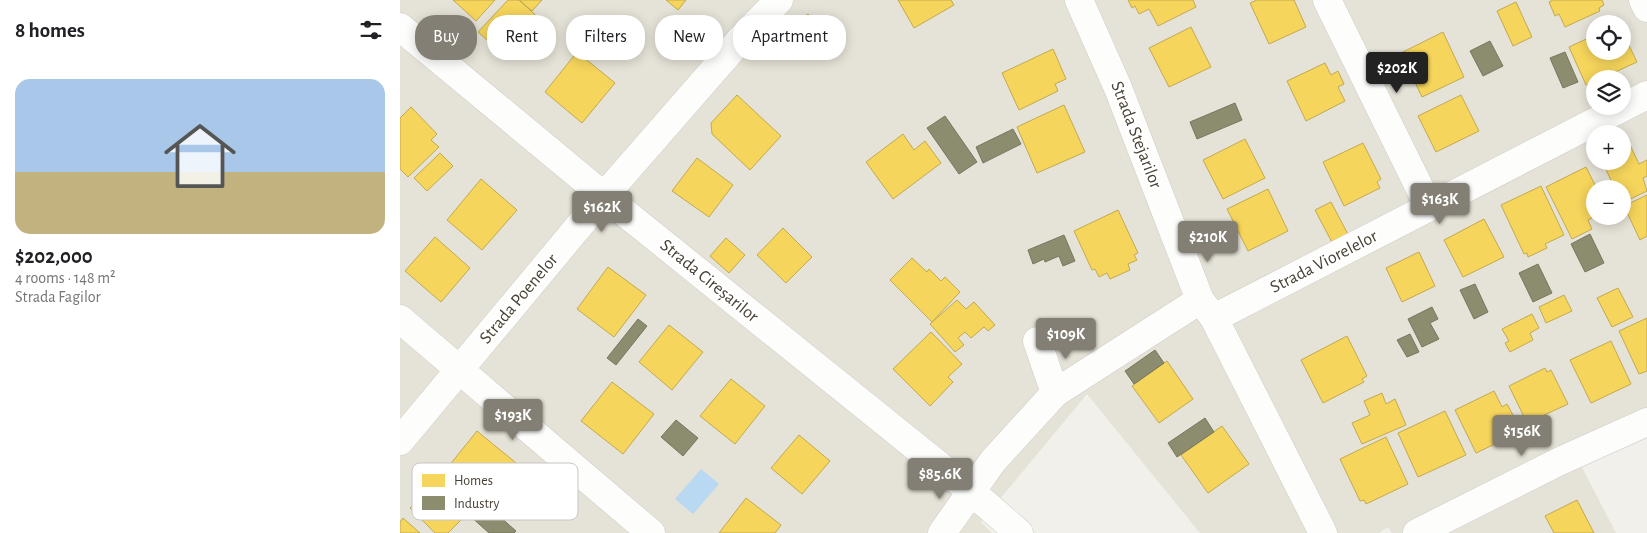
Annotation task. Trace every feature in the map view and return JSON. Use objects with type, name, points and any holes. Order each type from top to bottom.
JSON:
[{"type":"street","name":"Strada Stejarilor","points":[[1079,0],[1118,88],[1207,309],[1323,533]]},
{"type":"street","points":[[1327,0],[1429,207]]},
{"type":"street","points":[[1643,0],[1647,8]]},
{"type":"street","name":"Strada Poenelor","points":[[400,441],[604,196],[772,3]]},
{"type":"street","name":"Strada Cireșarilor","points":[[400,27],[604,196],[972,492],[1019,533]]},
{"type":"street","name":"Strada Viorelelor","points":[[1207,309],[1323,264],[1429,207],[1647,96]]},
{"type":"street","points":[[942,533],[993,461],[1055,393],[1207,309]]},
{"type":"street","points":[[400,319],[570,463]]},
{"type":"street","points":[[1037,341],[1055,393]]},
{"type":"street","points":[[1417,533],[1558,462],[1647,422]]},
{"type":"street","points":[[578,470],[651,533]]},
{"type":"shaded area","points":[[400,0],[1647,0],[1647,415],[1574,452],[1616,533],[1392,533],[1388,527],[1379,533],[1200,533],[1087,394],[981,522],[992,533],[400,533]]},
{"type":"water","points":[[701,469],[719,484],[693,514],[675,499]]},
{"type":"building: Homes","points":[[453,0],[495,0],[477,20],[477,15],[469,15]]},
{"type":"building: Homes","points":[[508,0],[519,0],[535,15],[494,15]]},
{"type":"building: Homes","points":[[519,0],[542,0],[532,11]]},
{"type":"building: Homes","points":[[666,0],[686,0],[678,10]]},
{"type":"building: Homes","points":[[898,0],[951,0],[954,5],[914,28]]},
{"type":"building: Homes","points":[[1128,0],[1193,0],[1196,7],[1158,26],[1149,9],[1139,14],[1135,6],[1132,8]]},
{"type":"building: Homes","points":[[1257,0],[1294,0],[1306,27],[1269,44],[1250,3]]},
{"type":"building: Homes","points":[[1553,0],[1602,0],[1604,5],[1599,8],[1600,11],[1586,15],[1586,17],[1565,27],[1559,14],[1555,16],[1549,2]]},
{"type":"building: Homes","points":[[1516,2],[1532,37],[1513,46],[1497,11]]},
{"type":"building: Homes","points":[[487,22],[487,40],[478,32]]},
{"type":"building: Homes","points":[[1191,27],[1211,67],[1169,87],[1149,48]]},
{"type":"building: Homes","points":[[1443,32],[1464,77],[1422,97],[1401,53]]},
{"type":"building: Homes","points":[[1586,39],[1586,60],[1631,60],[1631,50],[1637,62],[1620,70],[1586,70],[1586,85],[1569,47]]},
{"type":"building: Homes","points":[[1053,49],[1066,79],[1055,84],[1058,91],[1019,110],[1002,73]]},
{"type":"building: Homes","points":[[571,60],[587,60],[615,83],[582,123],[545,92]]},
{"type":"building: Homes","points":[[1325,63],[1331,75],[1338,71],[1344,84],[1338,87],[1345,101],[1306,121],[1287,81]]},
{"type":"building: Homes","points":[[737,95],[781,136],[750,170],[712,134],[711,123]]},
{"type":"building: Homes","points":[[1461,95],[1479,131],[1436,152],[1418,116]]},
{"type":"building: Homes","points":[[1064,105],[1085,152],[1037,173],[1017,127]]},
{"type":"building: Homes","points":[[411,107],[437,134],[431,140],[439,147],[408,177],[400,169],[400,118]]},
{"type":"building: Homes","points":[[903,134],[914,150],[925,141],[941,163],[893,199],[866,162]]},
{"type":"building: Homes","points":[[1245,139],[1265,178],[1223,199],[1203,160]]},
{"type":"building: Homes","points":[[1363,143],[1381,179],[1377,182],[1380,188],[1344,206],[1323,162]]},
{"type":"building: Homes","points":[[1631,147],[1639,164],[1647,160],[1647,176],[1643,178],[1647,191],[1631,199],[1631,180],[1611,180],[1606,170],[1631,170]]},
{"type":"building: Homes","points":[[440,153],[453,166],[427,191],[414,178]]},
{"type":"building: Homes","points":[[697,158],[733,185],[709,217],[672,191]]},
{"type":"building: Homes","points":[[1586,167],[1592,180],[1586,180],[1586,225],[1590,225],[1592,229],[1572,239],[1546,187]]},
{"type":"building: Homes","points":[[481,179],[517,210],[482,250],[447,220]]},
{"type":"building: Homes","points":[[1541,186],[1564,235],[1545,244],[1547,248],[1528,257],[1527,253],[1524,254],[1501,205]]},
{"type":"building: Homes","points":[[1268,189],[1288,231],[1248,251],[1227,209]]},
{"type":"building: Homes","points":[[1647,195],[1647,236],[1640,240],[1631,221],[1631,203]]},
{"type":"building: Homes","points":[[1331,202],[1351,240],[1335,248],[1315,210]]},
{"type":"building: Homes","points":[[1118,210],[1138,253],[1134,255],[1137,260],[1128,264],[1130,270],[1110,279],[1107,273],[1099,277],[1095,269],[1092,270],[1074,231]]},
{"type":"building: Homes","points":[[1484,219],[1504,257],[1463,277],[1444,240]]},
{"type":"building: Homes","points":[[783,228],[812,257],[786,283],[757,255]]},
{"type":"building: Homes","points":[[435,237],[470,268],[441,302],[405,271]]},
{"type":"building: Homes","points":[[726,238],[745,255],[729,273],[710,256]]},
{"type":"building: Homes","points":[[1419,252],[1435,286],[1402,302],[1386,268]]},
{"type":"building: Homes","points":[[912,258],[927,272],[929,269],[941,281],[945,277],[960,292],[932,322],[890,280]]},
{"type":"building: Homes","points":[[608,267],[646,295],[614,337],[577,309]]},
{"type":"building: Homes","points":[[1618,288],[1633,317],[1612,327],[1597,298]]},
{"type":"building: Homes","points":[[1564,295],[1572,311],[1546,323],[1539,307]]},
{"type":"building: Homes","points":[[957,300],[966,309],[974,302],[995,325],[988,331],[984,327],[971,338],[965,332],[958,338],[964,345],[955,352],[930,324]]},
{"type":"building: Homes","points":[[1532,314],[1539,328],[1530,333],[1533,340],[1510,352],[1505,343],[1509,341],[1502,329]]},
{"type":"building: Homes","points":[[1647,318],[1647,371],[1639,374],[1619,331]]},
{"type":"building: Homes","points":[[669,325],[703,352],[672,390],[639,362]]},
{"type":"building: Homes","points":[[931,332],[962,364],[948,377],[953,382],[930,406],[893,369]]},
{"type":"building: Homes","points":[[1347,336],[1367,376],[1362,379],[1364,382],[1323,403],[1301,360]]},
{"type":"building: Homes","points":[[1611,341],[1631,384],[1591,403],[1570,360]]},
{"type":"building: Homes","points":[[1167,361],[1193,399],[1159,423],[1132,386]]},
{"type":"building: Homes","points":[[1545,368],[1547,372],[1551,370],[1568,404],[1527,423],[1509,386]]},
{"type":"building: Homes","points":[[731,379],[765,406],[735,444],[700,416]]},
{"type":"building: Homes","points":[[612,382],[654,414],[623,454],[581,421]]},
{"type":"building: Homes","points":[[1494,391],[1502,407],[1507,404],[1514,417],[1508,420],[1516,434],[1476,453],[1455,410]]},
{"type":"building: Homes","points":[[1382,393],[1386,404],[1395,399],[1406,425],[1362,444],[1352,423],[1370,415],[1364,401]]},
{"type":"building: Homes","points":[[1445,411],[1466,455],[1418,477],[1398,433]]},
{"type":"building: Homes","points":[[1222,426],[1249,464],[1208,493],[1181,455]]},
{"type":"building: Homes","points":[[477,431],[516,463],[451,463]]},
{"type":"building: Homes","points":[[799,435],[830,461],[802,494],[771,468]]},
{"type":"building: Homes","points":[[1386,437],[1408,484],[1366,504],[1364,500],[1360,501],[1340,459]]},
{"type":"building: Homes","points":[[746,498],[781,525],[775,533],[719,533]]},
{"type":"building: Homes","points":[[1577,500],[1594,533],[1554,533],[1545,516]]},
{"type":"building: Homes","points":[[403,518],[420,533],[400,533],[400,522]]},
{"type":"building: Homes","points":[[422,520],[461,520],[448,533],[435,533]]},
{"type":"building: Industry","points":[[1490,41],[1503,66],[1483,76],[1470,51]]},
{"type":"building: Industry","points":[[1565,52],[1578,82],[1563,88],[1550,58]]},
{"type":"building: Industry","points":[[1235,103],[1242,120],[1197,139],[1190,122]]},
{"type":"building: Industry","points":[[945,116],[977,162],[959,174],[927,128]]},
{"type":"building: Industry","points":[[1013,129],[1021,144],[983,163],[976,147]]},
{"type":"building: Industry","points":[[1590,234],[1604,263],[1585,272],[1571,244]]},
{"type":"building: Industry","points":[[1064,235],[1075,261],[1063,266],[1059,256],[1045,262],[1044,259],[1033,264],[1028,250]]},
{"type":"building: Industry","points":[[1538,264],[1552,293],[1533,302],[1519,273]]},
{"type":"building: Industry","points":[[1475,284],[1488,312],[1474,319],[1460,290]]},
{"type":"building: Industry","points":[[1432,307],[1438,319],[1430,323],[1439,339],[1422,347],[1408,319]]},
{"type":"building: Industry","points":[[638,319],[647,326],[616,365],[607,358]]},
{"type":"building: Industry","points":[[1410,334],[1419,352],[1407,357],[1397,340]]},
{"type":"building: Industry","points":[[1155,350],[1164,363],[1134,384],[1125,371]]},
{"type":"building: Industry","points":[[1205,418],[1214,432],[1177,457],[1168,443]]},
{"type":"building: Industry","points":[[676,420],[698,438],[683,456],[661,437]]},
{"type":"building: Industry","points":[[475,520],[504,520],[516,531],[514,533],[489,533]]}]
